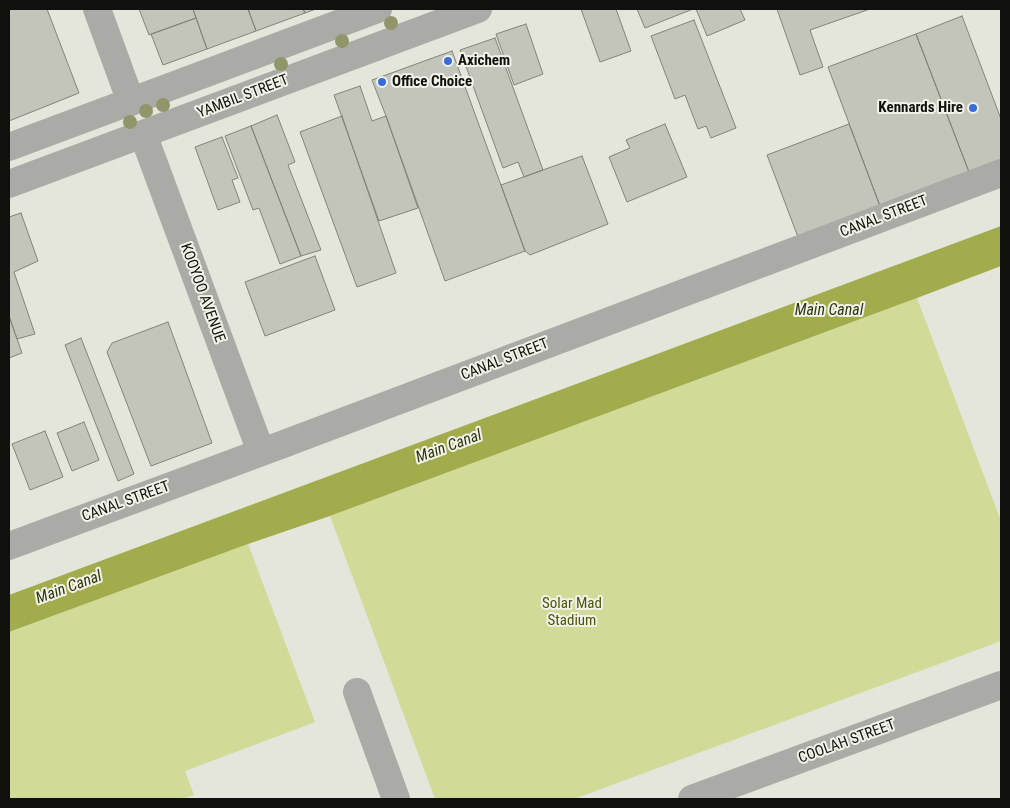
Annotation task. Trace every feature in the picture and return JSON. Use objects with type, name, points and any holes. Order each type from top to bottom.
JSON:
[{"type":"street","points":[[97,9],[131,102]]},
{"type":"street","points":[[9,147],[378,9]]},
{"type":"street","name":"YAMBIL STREET","points":[[9,184],[478,9]]},
{"type":"street","name":"KOOYOO AVENUE","points":[[143,134],[261,452]]},
{"type":"street","name":"CANAL STREET","points":[[9,546],[1001,173]]},
{"type":"street","name":"COOLAH STREET","points":[[692,799],[1001,685]]},
{"type":"street","points":[[357,692],[396,799]]},
{"type":"green space","name":"Solar Mad Stadium","points":[[917,298],[1001,521],[1001,641],[574,799],[435,799],[330,516]]},
{"type":"green space","points":[[248,544],[315,722],[185,771],[194,795],[182,799],[9,799],[9,632]]},
{"type":"water","name":"Main Canal","points":[[1001,226],[1001,266],[330,516],[248,544],[9,632],[9,595]]},
{"type":"building","points":[[9,9],[47,9],[79,93],[9,121]]},
{"type":"building","points":[[139,9],[193,9],[196,18],[149,35]]},
{"type":"building","points":[[193,9],[248,9],[256,31],[207,49]]},
{"type":"building","points":[[248,9],[303,9],[305,13],[256,31]]},
{"type":"building","points":[[303,9],[316,9],[305,13]]},
{"type":"building","points":[[581,9],[616,9],[631,51],[600,62]]},
{"type":"building","points":[[637,9],[693,9],[645,28]]},
{"type":"building","points":[[696,9],[740,9],[745,20],[707,36]]},
{"type":"building","points":[[777,9],[870,9],[810,30],[823,67],[800,75]]},
{"type":"building","points":[[962,16],[1001,119],[1001,160],[969,172],[916,34]]},
{"type":"building","points":[[196,18],[207,49],[163,65],[151,34]]},
{"type":"building","points":[[694,20],[736,128],[711,138],[706,126],[698,129],[685,95],[675,99],[651,36]]},
{"type":"building","points":[[526,24],[543,74],[514,85],[496,34]]},
{"type":"building","points":[[916,34],[969,172],[880,206],[828,67]]},
{"type":"building","points":[[495,38],[543,170],[524,177],[518,162],[503,168],[460,50]]},
{"type":"building","points":[[452,51],[525,251],[445,281],[372,80]]},
{"type":"building","points":[[360,86],[372,121],[386,116],[418,208],[379,221],[334,95]]},
{"type":"building","points":[[277,115],[295,162],[288,165],[321,250],[301,256],[251,126]]},
{"type":"building","points":[[342,116],[396,273],[357,287],[300,132]]},
{"type":"building","points":[[665,124],[687,177],[627,202],[609,157],[630,148],[626,140]]},
{"type":"building","points":[[849,124],[880,206],[798,237],[767,155]]},
{"type":"building","points":[[251,126],[301,256],[280,264],[259,208],[253,210],[225,136]]},
{"type":"building","points":[[222,137],[238,178],[232,180],[240,202],[218,210],[195,147]]},
{"type":"building","points":[[582,156],[608,224],[530,255],[525,251],[501,185]]},
{"type":"building","points":[[21,213],[38,261],[14,272],[35,334],[17,339],[9,316],[9,217]]},
{"type":"building","points":[[315,256],[335,310],[265,336],[245,282]]},
{"type":"building","points":[[9,316],[22,353],[9,358]]},
{"type":"building","points":[[168,322],[212,443],[151,466],[107,352],[112,343]]},
{"type":"building","points":[[81,338],[134,474],[118,481],[65,345]]},
{"type":"building","points":[[84,422],[99,460],[72,471],[57,433]]},
{"type":"building","points":[[45,431],[63,477],[30,490],[12,444]]},
{"type":"place","name":"Axichem","points":[[448,61]]},
{"type":"place","name":"Office Choice","points":[[382,82]]},
{"type":"place","name":"Kennards Hire","points":[[973,108]]}]
